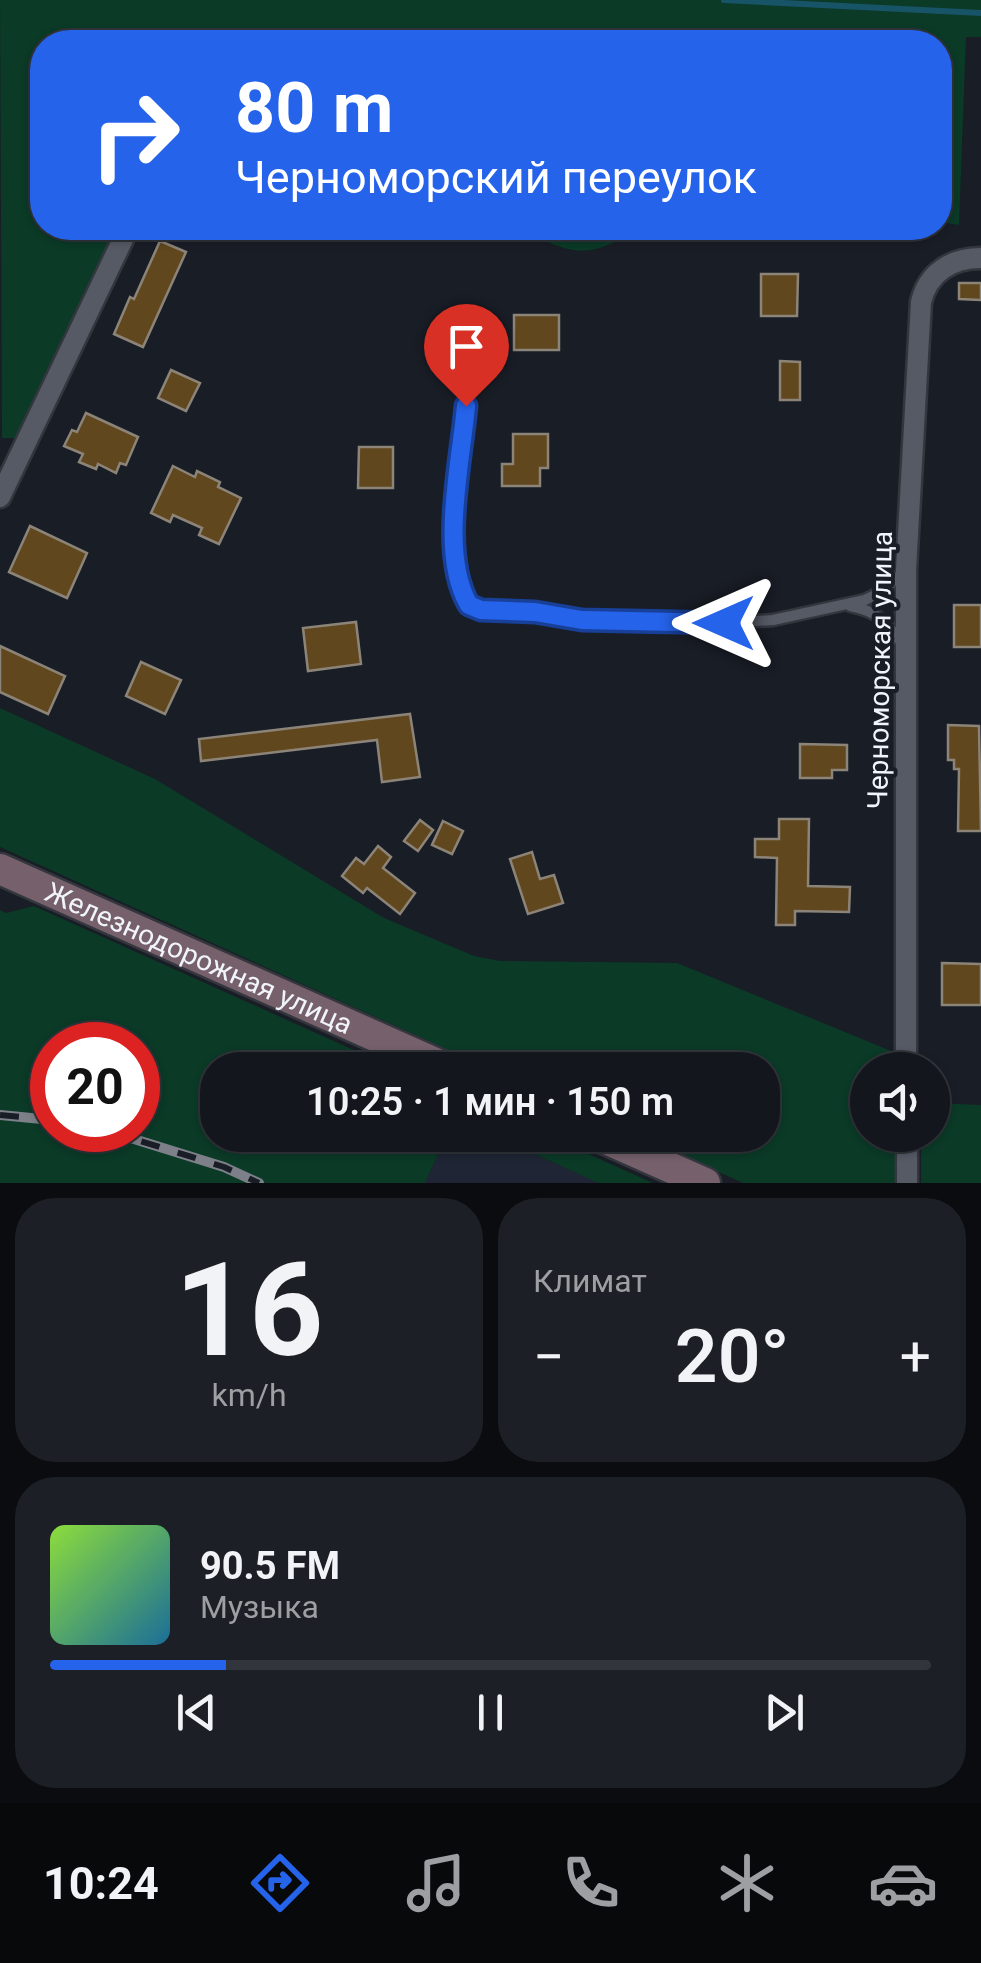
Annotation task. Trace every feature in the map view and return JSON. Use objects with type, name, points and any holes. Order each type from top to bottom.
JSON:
[{"type":"main road","name":"Железнодорожная улица","points":[[0,869],[411,1052]]},
{"type":"main road","points":[[635,1152],[704,1183]]},
{"type":"street","points":[[0,498],[123,240]]},
{"type":"street","name":"Черноморская улица","points":[[906,1052],[906,570],[921,302],[925,286],[934,274],[962,260],[981,258]]},
{"type":"street","points":[[906,1152],[907,1183]]},
{"type":"lane","points":[[466,406],[454,536],[460,583],[469,605],[481,610],[535,612],[582,620],[773,620],[844,605],[881,592],[906,570]]},
{"type":"lane","points":[[844,605],[870,610],[881,617],[905,648]]},
{"type":"shaded area","points":[[439,1152],[530,1152],[598,1183],[425,1183]]},
{"type":"green space","points":[[0,0],[981,0],[981,37],[966,37],[959,225],[952,224],[952,30],[30,30],[30,240],[111,240],[24,428],[15,438],[2,438]]},
{"type":"green space","points":[[544,240],[619,240],[594,249],[554,245]]},
{"type":"green space","points":[[0,708],[155,779],[384,918],[474,956],[500,961],[677,963],[894,1052],[850,1052],[850,1152],[897,1152],[897,1183],[743,1183],[675,1152],[780,1152],[780,1052],[453,1052],[0,847]]},
{"type":"green space","points":[[34,906],[358,1052],[200,1052],[200,1152],[439,1152],[425,1183],[0,1183],[0,910],[6,913]]},
{"type":"green space","points":[[950,1104],[981,1105],[981,1183],[921,1183],[921,1152],[950,1152]]},
{"type":"green space","points":[[530,1152],[584,1152],[653,1183],[598,1183]]},
{"type":"building","points":[[160,241],[186,252],[143,347],[114,334]]},
{"type":"building","points":[[761,274],[798,274],[797,316],[761,316]]},
{"type":"building","points":[[959,283],[981,283],[981,300],[959,299]]},
{"type":"building","points":[[514,315],[559,315],[559,350],[514,350]]},
{"type":"building","points":[[780,361],[800,362],[800,400],[780,400]]},
{"type":"building","points":[[171,370],[200,383],[186,411],[158,398]]},
{"type":"building","points":[[86,413],[138,437],[126,465],[120,463],[116,473],[98,464],[96,469],[79,462],[83,454],[64,446],[72,430],[77,432]]},
{"type":"building","points":[[513,434],[548,434],[548,468],[540,468],[540,486],[502,486],[502,464],[513,464]]},
{"type":"building","points":[[359,447],[393,447],[393,488],[358,488]]},
{"type":"building","points":[[173,466],[195,477],[197,471],[241,498],[219,544],[199,535],[202,528],[173,515],[170,522],[151,513]]},
{"type":"building","points":[[30,526],[87,553],[67,598],[9,572]]},
{"type":"building","points":[[954,605],[981,605],[981,647],[954,647]]},
{"type":"building","points":[[356,622],[361,664],[308,671],[303,628]]},
{"type":"building","points":[[0,646],[65,676],[48,714],[0,692]]},
{"type":"building","points":[[141,662],[181,680],[165,714],[126,696]]},
{"type":"building","points":[[410,714],[420,777],[382,782],[377,740],[201,761],[199,739]]},
{"type":"building","points":[[948,725],[979,726],[981,831],[958,831],[959,769],[954,769],[954,760],[948,760]]},
{"type":"building","points":[[800,744],[847,745],[847,770],[832,770],[832,778],[800,778]]},
{"type":"building","points":[[779,819],[809,819],[808,886],[850,887],[849,912],[795,911],[795,925],[776,925],[777,858],[755,857],[755,839],[779,839]]},
{"type":"building","points":[[420,820],[433,830],[418,851],[404,841]]},
{"type":"building","points":[[443,821],[463,831],[452,854],[432,845]]},
{"type":"building","points":[[378,846],[391,857],[383,868],[415,893],[400,914],[367,888],[363,893],[342,876],[356,858],[364,864]]},
{"type":"building","points":[[532,852],[540,879],[554,875],[563,903],[528,914],[510,859]]},
{"type":"building","points":[[942,963],[981,964],[981,1005],[942,1005]]},
{"type":"waterway","points":[[724,0],[981,13]]},
{"type":"railway","points":[[0,1115],[30,1118]]},
{"type":"railway","points":[[160,1147],[224,1167],[259,1183]]},
{"type":"route","points":[[466,406],[454,536],[460,583],[469,605],[481,610],[535,612],[582,620],[724,623]]}]
